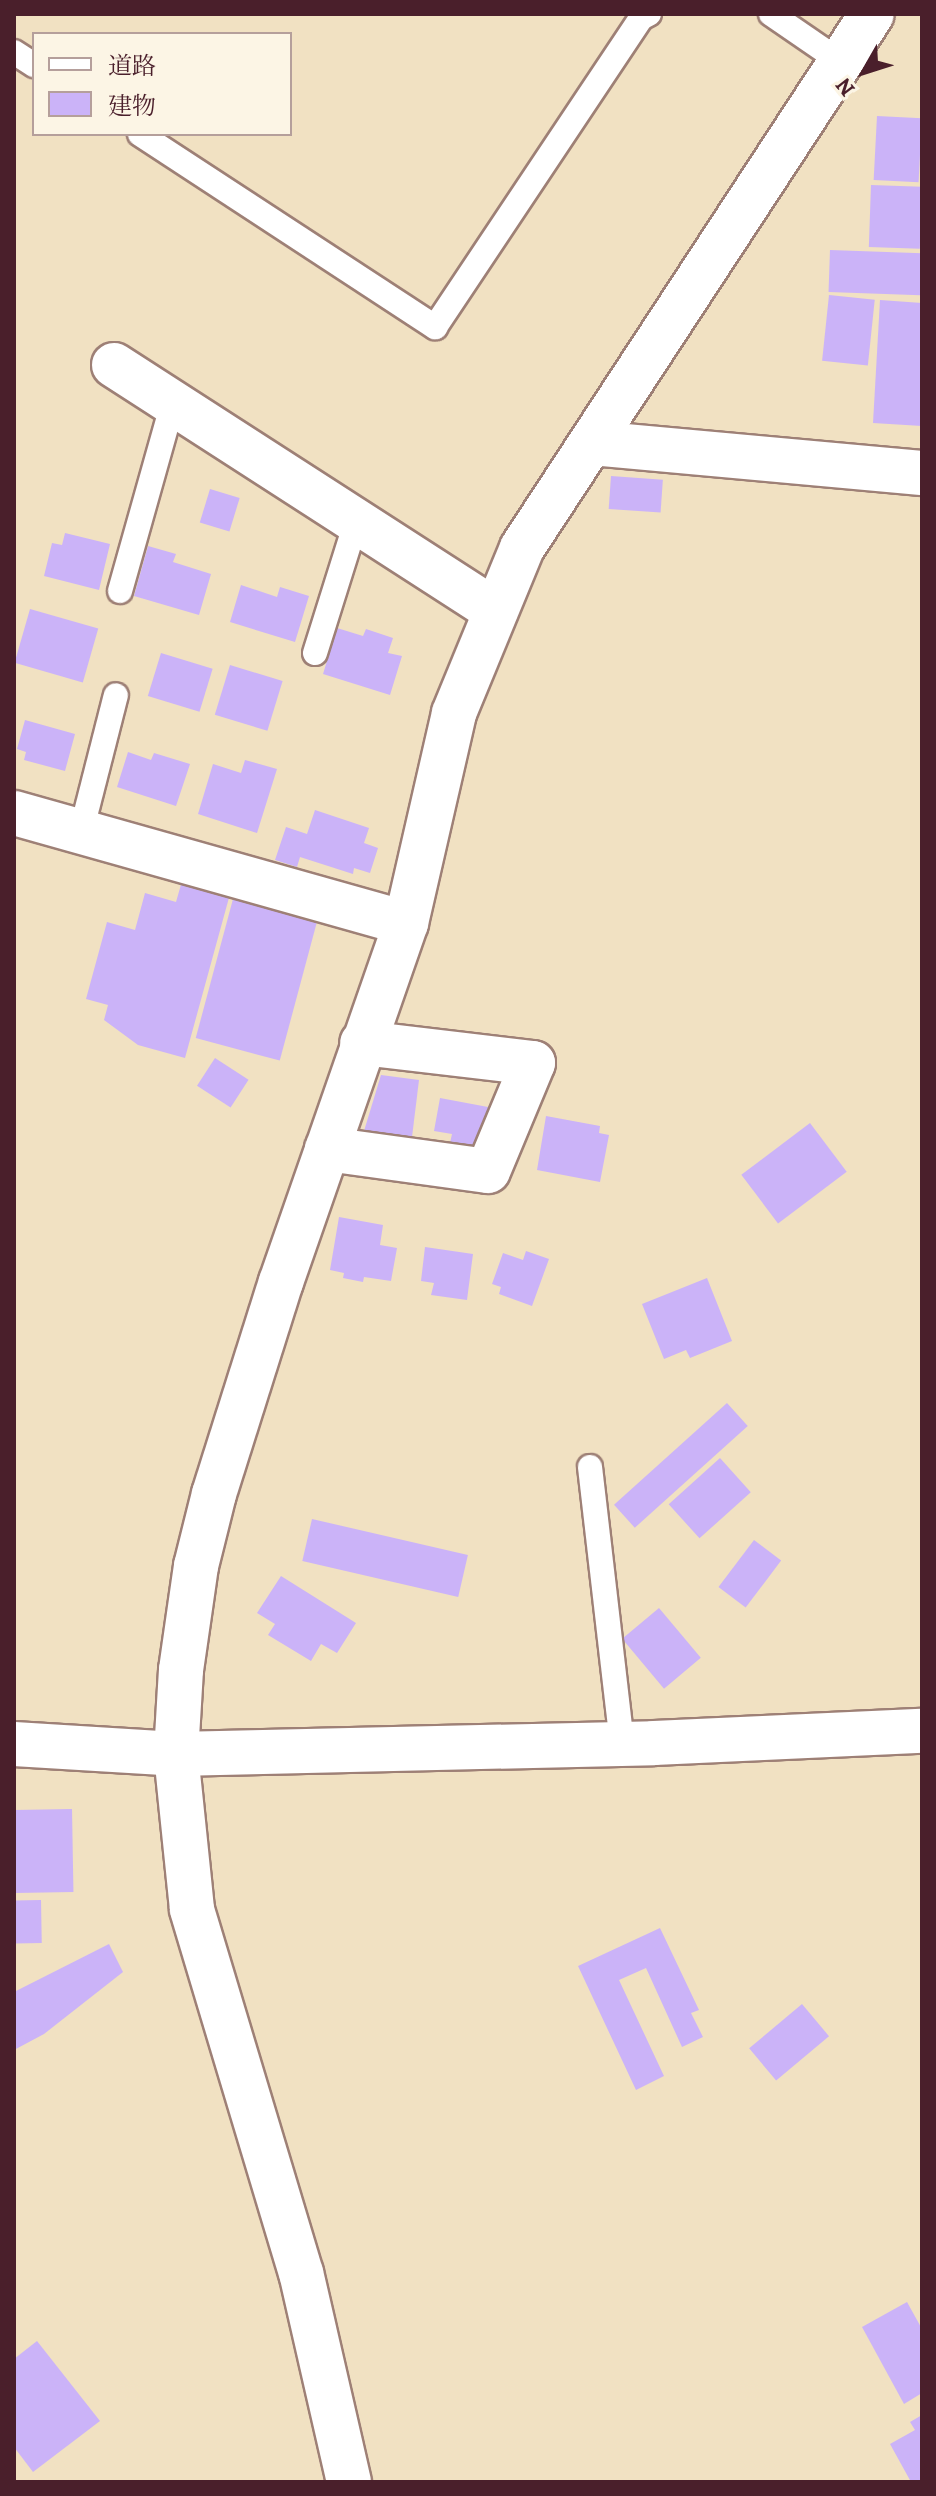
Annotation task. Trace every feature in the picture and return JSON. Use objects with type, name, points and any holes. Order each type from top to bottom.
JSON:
[{"type":"street","points":[[349,2482],[301,2273],[192,1909],[176,1754],[181,1670],[196,1566],[214,1494],[362,1043],[406,923],[454,713],[522,548],[872,14]]},
{"type":"street","points":[[114,365],[496,611]]},
{"type":"street","points":[[592,443],[922,473]]},
{"type":"street","points":[[14,813],[406,923]]},
{"type":"street","points":[[327,1149],[488,1171],[533,1063],[362,1043]]},
{"type":"street","points":[[14,1744],[176,1754],[922,1731]]},
{"type":"lane","points":[[143,136],[435,327],[641,18],[649,14]]},
{"type":"lane","points":[[771,14],[841,62]]},
{"type":"lane","points":[[14,52],[32,64]]},
{"type":"lane","points":[[120,591],[173,403]]},
{"type":"lane","points":[[315,653],[356,522]]},
{"type":"lane","points":[[81,832],[116,695]]},
{"type":"lane","points":[[590,1467],[622,1742]]},
{"type":"building","points":[[877,116],[922,118],[919,182],[874,180]]},
{"type":"building","points":[[871,185],[922,187],[920,249],[869,247]]},
{"type":"building","points":[[830,250],[922,253],[920,295],[829,292]]},
{"type":"building","points":[[829,295],[875,300],[868,365],[822,361]]},
{"type":"building","points":[[880,300],[922,303],[922,426],[873,423]]},
{"type":"building","points":[[611,476],[663,480],[661,513],[609,509]]},
{"type":"building","points":[[210,489],[240,498],[229,532],[200,522]]},
{"type":"building","points":[[65,533],[110,544],[99,590],[44,576],[52,543],[62,545]]},
{"type":"building","points":[[148,546],[176,554],[173,562],[211,574],[199,615],[134,596]]},
{"type":"building","points":[[241,585],[277,597],[280,587],[309,596],[295,642],[230,622]]},
{"type":"building","points":[[30,609],[98,629],[83,682],[15,663]]},
{"type":"building","points":[[337,628],[363,636],[366,629],[393,638],[388,653],[402,656],[390,695],[323,674]]},
{"type":"building","points":[[161,653],[213,669],[199,712],[148,696]]},
{"type":"building","points":[[230,665],[283,681],[267,731],[215,715]]},
{"type":"building","points":[[25,720],[75,734],[65,771],[24,760],[26,752],[17,749]]},
{"type":"building","points":[[128,752],[151,760],[154,753],[190,764],[176,806],[117,787]]},
{"type":"building","points":[[245,760],[277,769],[257,833],[198,814],[213,764],[241,773]]},
{"type":"building","points":[[315,810],[369,828],[364,843],[378,848],[370,873],[354,868],[353,874],[300,857],[297,867],[275,860],[286,827],[307,834]]},
{"type":"building","points":[[182,881],[230,894],[185,1058],[138,1045],[104,1020],[108,1005],[86,999],[107,922],[135,930],[145,893],[176,902]]},
{"type":"building","points":[[233,899],[317,922],[280,1061],[196,1038]]},
{"type":"building","points":[[215,1058],[249,1080],[231,1107],[197,1086]]},
{"type":"building","points":[[381,1075],[419,1080],[412,1137],[364,1131]]},
{"type":"building","points":[[440,1098],[488,1107],[480,1149],[450,1143],[452,1134],[434,1131]]},
{"type":"building","points":[[546,1116],[600,1126],[599,1133],[609,1135],[600,1182],[537,1170]]},
{"type":"building","points":[[810,1123],[847,1172],[778,1223],[741,1175]]},
{"type":"building","points":[[339,1217],[383,1225],[380,1245],[397,1248],[391,1281],[364,1277],[363,1282],[343,1278],[344,1273],[330,1270]]},
{"type":"building","points":[[425,1247],[473,1254],[467,1300],[431,1295],[434,1283],[421,1281]]},
{"type":"building","points":[[526,1251],[549,1259],[532,1306],[499,1294],[501,1287],[492,1284],[503,1253],[523,1260]]},
{"type":"building","points":[[707,1278],[732,1341],[690,1358],[686,1350],[664,1359],[642,1304]]},
{"type":"building","points":[[727,1403],[748,1426],[635,1528],[614,1505]]},
{"type":"building","points":[[720,1458],[751,1492],[700,1538],[669,1504]]},
{"type":"building","points":[[312,1519],[468,1555],[458,1597],[302,1561]]},
{"type":"building","points":[[754,1540],[781,1560],[746,1608],[718,1587]]},
{"type":"building","points":[[281,1576],[356,1623],[337,1653],[321,1644],[311,1661],[268,1635],[275,1624],[257,1613]]},
{"type":"building","points":[[659,1608],[701,1658],[664,1689],[622,1639]]},
{"type":"building","points":[[72,1809],[73,1892],[15,1893],[14,1810]]},
{"type":"building","points":[[14,1900],[41,1900],[42,1943],[15,1943]]},
{"type":"building","points":[[660,1928],[699,2010],[691,2013],[703,2037],[682,2047],[646,1968],[619,1980],[664,2076],[636,2090],[578,1966]]},
{"type":"building","points":[[109,1944],[123,1972],[44,2034],[14,2050],[14,1992]]},
{"type":"building","points":[[802,2004],[829,2036],[776,2081],[749,2048]]},
{"type":"building","points":[[907,2302],[922,2329],[922,2393],[904,2404],[862,2327]]},
{"type":"building","points":[[37,2341],[100,2421],[33,2472],[14,2447],[14,2359]]},
{"type":"building","points":[[922,2415],[922,2482],[911,2482],[890,2444],[915,2430],[910,2422]]}]
